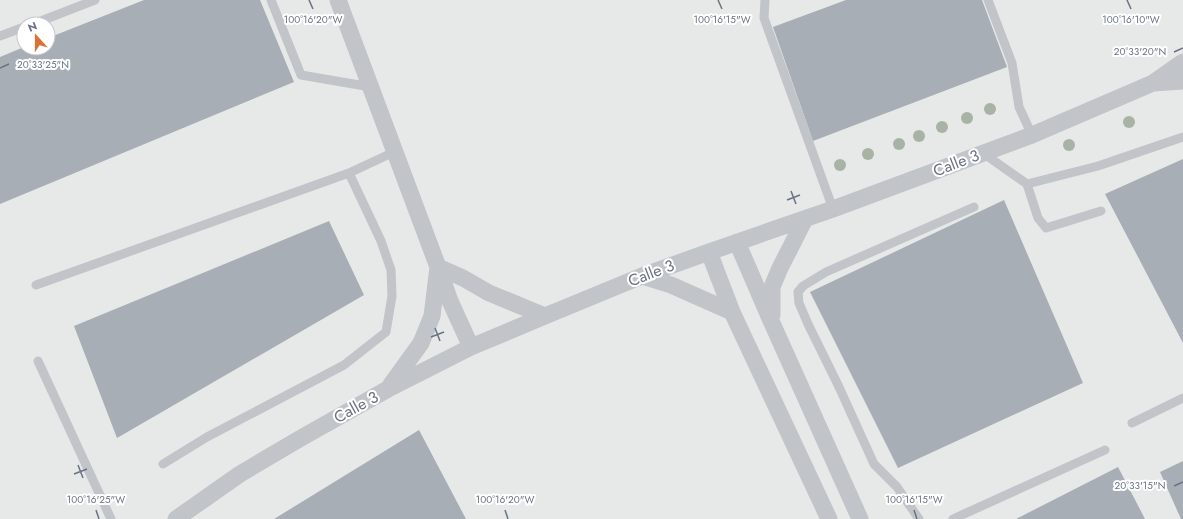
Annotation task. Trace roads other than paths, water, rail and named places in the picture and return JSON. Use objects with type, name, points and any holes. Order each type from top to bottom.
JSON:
[{"type":"street","points":[[338,0],[450,301],[471,347]]},
{"type":"street","points":[[1153,83],[1183,62]]},
{"type":"street","points":[[1153,83],[1183,81]]},
{"type":"street","name":"Calle 3","points":[[176,519],[240,474],[388,389],[471,347],[642,276],[833,209],[1032,135],[1153,83]]},
{"type":"street","points":[[772,323],[772,287],[805,219]]},
{"type":"street","points":[[737,242],[860,519]]},
{"type":"street","points":[[709,252],[732,312],[829,519]]},
{"type":"street","points":[[438,267],[489,293],[544,316]]},
{"type":"street","points":[[388,389],[421,343],[432,316],[438,267]]},
{"type":"street","points":[[642,276],[671,285],[732,312]]},
{"type":"lane","points":[[53,16],[95,0]]},
{"type":"lane","points":[[271,0],[301,75],[371,87]]},
{"type":"lane","points":[[765,0],[764,18],[833,209]]},
{"type":"lane","points":[[988,0],[1012,63],[1019,107],[1032,135]]},
{"type":"lane","points":[[0,36],[16,30]]},
{"type":"lane","points":[[1027,184],[1098,166],[1183,137]]},
{"type":"lane","points":[[36,285],[349,173],[394,152]]},
{"type":"lane","points":[[983,153],[1027,184],[1038,218],[1046,228],[1101,211]]},
{"type":"lane","points":[[163,464],[207,437],[344,365],[386,332],[392,296],[391,270],[381,241],[349,173]]},
{"type":"lane","points":[[919,519],[897,487],[874,464],[808,324],[799,303],[798,292],[803,286],[826,272],[974,207]]},
{"type":"lane","points":[[38,361],[111,519]]},
{"type":"lane","points":[[1132,423],[1183,398]]},
{"type":"lane","points":[[953,519],[1105,450]]}]
